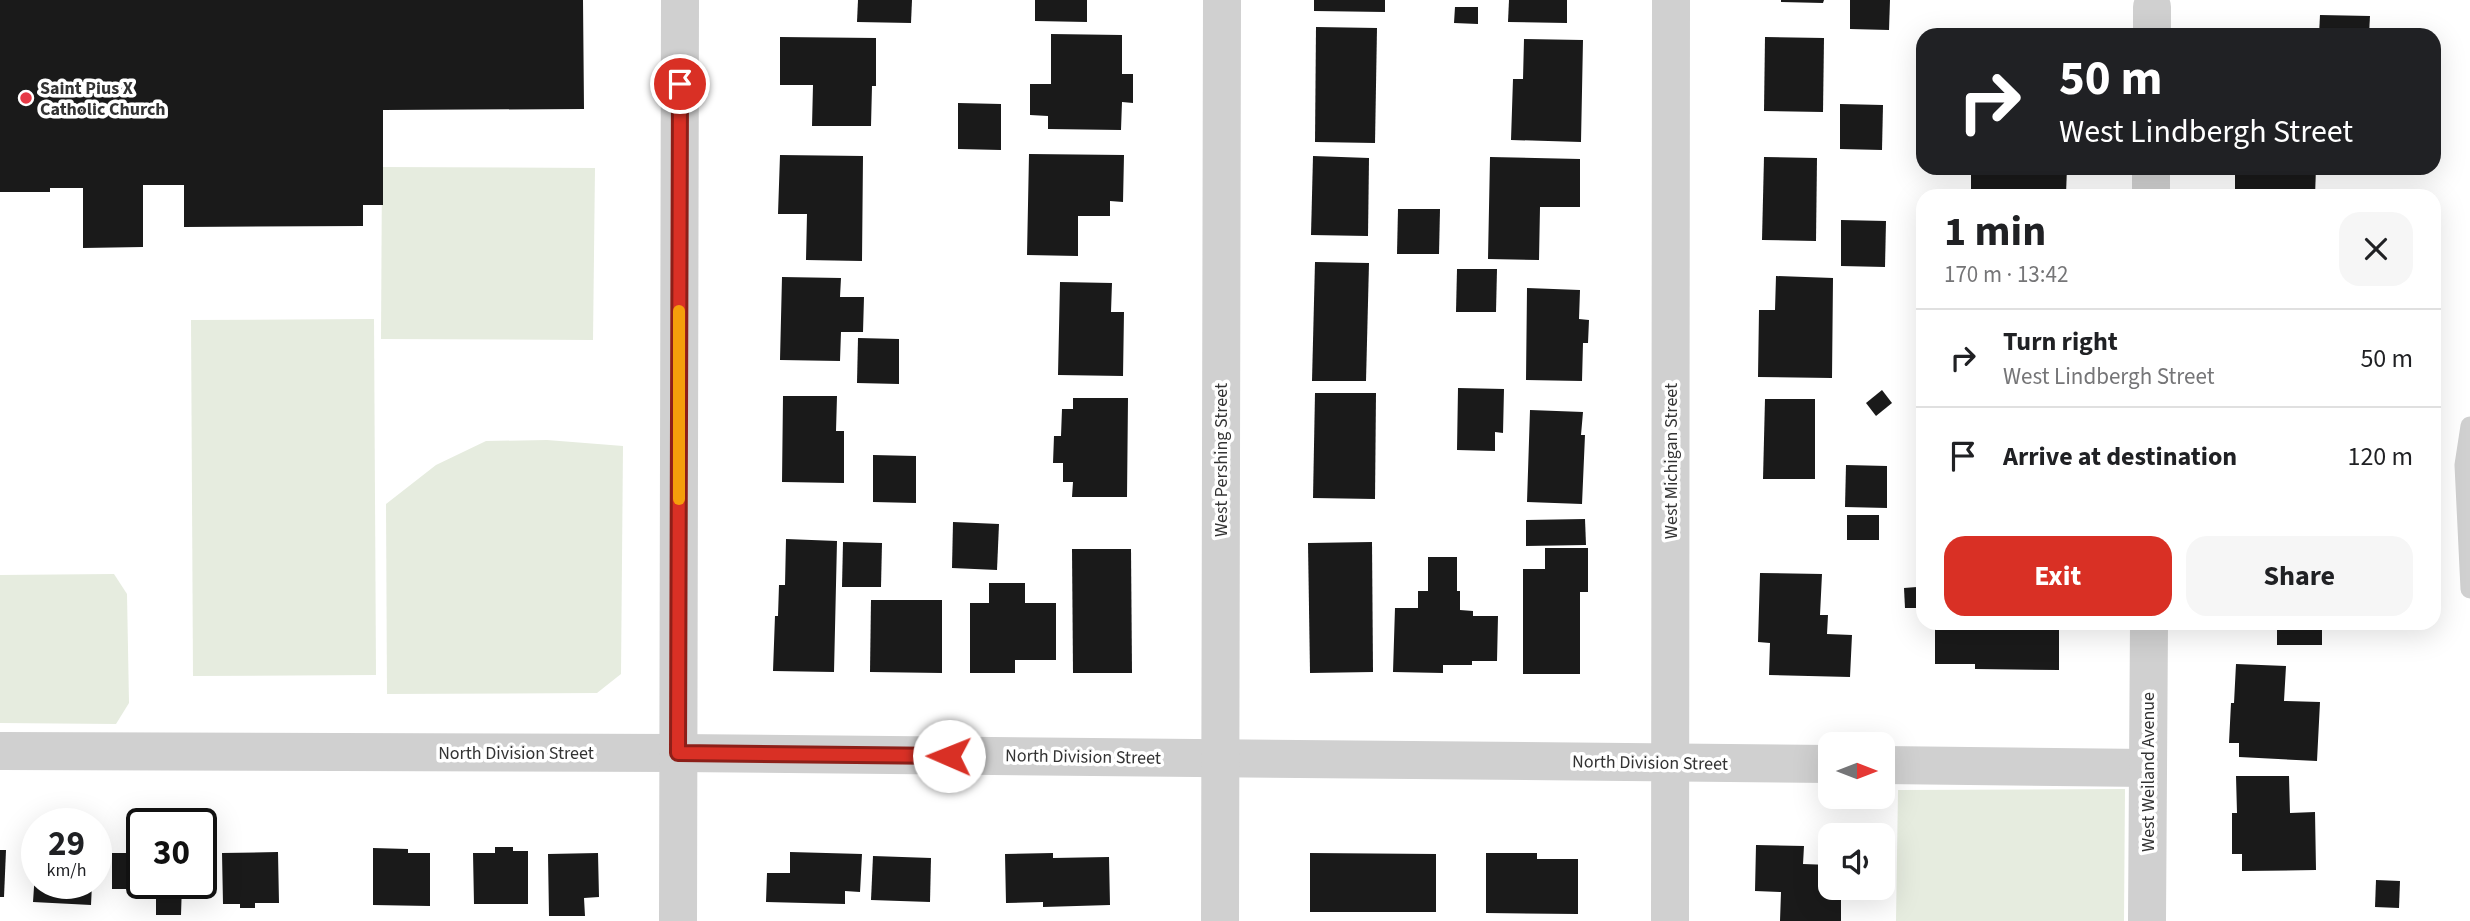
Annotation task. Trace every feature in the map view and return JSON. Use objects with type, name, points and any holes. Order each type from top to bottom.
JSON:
[{"type":"street","points":[[678,921],[680,0]]},
{"type":"street","name":"West Pershing Street","points":[[1220,921],[1222,0]]},
{"type":"street","name":"West Michigan Street","points":[[1670,921],[1671,0]]},
{"type":"street","name":"West Weiland Avenue","points":[[2147,921],[2149,630]]},
{"type":"street","name":"North Division Street","points":[[0,751],[678,753],[1818,764]]},
{"type":"street","points":[[1895,765],[2148,768]]},
{"type":"lane","points":[[2470,426],[2464,465],[2470,589]]},
{"type":"shaded area","points":[[382,167],[595,168],[593,340],[381,339]]},
{"type":"shaded area","points":[[374,319],[376,675],[193,676],[191,320]]},
{"type":"shaded area","points":[[547,440],[623,446],[621,674],[597,693],[387,694],[386,504],[436,465],[486,441]]},
{"type":"shaded area","points":[[114,574],[127,594],[129,703],[116,724],[0,723],[0,575]]},
{"type":"shaded area","points":[[2125,789],[2124,921],[1896,921],[1898,790]]},
{"type":"building","points":[[0,0],[583,0],[584,109],[383,110],[383,205],[363,205],[363,226],[184,227],[184,185],[143,185],[143,247],[83,248],[83,188],[50,188],[50,192],[0,192]]},
{"type":"building","points":[[858,0],[912,0],[911,23],[857,22]]},
{"type":"building","points":[[1035,0],[1087,0],[1087,22],[1035,21]]},
{"type":"building","points":[[1314,0],[1385,0],[1385,12],[1314,11]]},
{"type":"building","points":[[1509,0],[1567,0],[1567,23],[1508,22]]},
{"type":"building","points":[[1781,0],[1824,0],[1823,3]]},
{"type":"building","points":[[1850,0],[1890,0],[1889,30],[1850,29]]},
{"type":"building","points":[[1455,7],[1478,7],[1478,24],[1454,23]]},
{"type":"building","points":[[2320,15],[2370,16],[2369,28],[2319,28]]},
{"type":"building","points":[[1316,27],[1377,28],[1375,143],[1315,142]]},
{"type":"building","points":[[1051,34],[1122,35],[1122,74],[1133,74],[1133,103],[1122,102],[1121,130],[1048,129],[1048,116],[1030,115],[1030,84],[1051,84]]},
{"type":"building","points":[[780,37],[876,38],[876,86],[872,86],[871,126],[812,126],[813,85],[780,85]]},
{"type":"building","points":[[1765,37],[1824,38],[1823,112],[1764,111]]},
{"type":"building","points":[[1524,39],[1583,40],[1581,142],[1511,140],[1513,79],[1523,79]]},
{"type":"building","points":[[958,103],[1001,104],[1001,150],[958,149]]},
{"type":"building","points":[[1840,104],[1883,105],[1882,150],[1840,149]]},
{"type":"building","points":[[1029,154],[1124,155],[1123,202],[1110,201],[1110,216],[1078,216],[1078,256],[1027,255]]},
{"type":"building","points":[[780,155],[863,156],[862,261],[806,260],[807,214],[778,214]]},
{"type":"building","points":[[1313,156],[1369,158],[1368,236],[1311,235]]},
{"type":"building","points":[[1490,157],[1580,159],[1580,207],[1540,207],[1539,260],[1488,259]]},
{"type":"building","points":[[1764,157],[1817,158],[1816,241],[1762,240]]},
{"type":"building","points":[[1971,175],[2067,175],[2066,189],[1971,189]]},
{"type":"building","points":[[2235,175],[2316,175],[2315,189],[2235,189]]},
{"type":"building","points":[[1398,209],[1440,209],[1439,254],[1397,254]]},
{"type":"building","points":[[1841,220],[1886,221],[1885,267],[1841,266]]},
{"type":"building","points":[[1315,262],[1369,263],[1366,381],[1312,381]]},
{"type":"building","points":[[1457,269],[1497,269],[1496,312],[1456,312]]},
{"type":"building","points":[[1776,276],[1833,278],[1832,378],[1758,377],[1759,310],[1775,310]]},
{"type":"building","points":[[782,277],[841,278],[840,297],[864,297],[863,332],[841,332],[840,361],[780,360]]},
{"type":"building","points":[[1060,282],[1112,283],[1111,312],[1124,312],[1123,376],[1058,375]]},
{"type":"building","points":[[1527,288],[1580,290],[1579,319],[1589,320],[1588,343],[1583,343],[1582,381],[1526,380]]},
{"type":"building","points":[[858,338],[899,339],[899,384],[857,383]]},
{"type":"building","points":[[1458,388],[1504,389],[1503,433],[1495,432],[1495,451],[1457,450]]},
{"type":"building","points":[[1882,390],[1892,403],[1876,416],[1866,403]]},
{"type":"building","points":[[1315,393],[1376,393],[1375,499],[1313,498]]},
{"type":"building","points":[[783,396],[837,396],[836,431],[844,431],[844,483],[782,482]]},
{"type":"building","points":[[1073,398],[1128,398],[1127,497],[1072,497],[1073,482],[1063,482],[1063,463],[1053,463],[1054,436],[1061,436],[1062,409],[1073,409]]},
{"type":"building","points":[[1765,399],[1815,399],[1815,479],[1763,479]]},
{"type":"building","points":[[1530,410],[1583,412],[1581,435],[1585,435],[1582,504],[1527,502]]},
{"type":"building","points":[[873,455],[916,456],[916,503],[873,502]]},
{"type":"building","points":[[1846,465],[1887,466],[1887,508],[1845,507]]},
{"type":"building","points":[[1847,515],[1879,515],[1879,540],[1847,540]]},
{"type":"building","points":[[1585,519],[1586,545],[1526,546],[1526,520]]},
{"type":"building","points":[[953,522],[999,524],[997,570],[952,568]]},
{"type":"building","points":[[786,539],[837,541],[834,672],[773,671],[779,585],[785,585]]},
{"type":"building","points":[[843,542],[882,543],[881,587],[842,587]]},
{"type":"building","points":[[1372,542],[1373,672],[1310,673],[1308,543]]},
{"type":"building","points":[[1545,548],[1588,548],[1588,592],[1580,592],[1580,674],[1523,674],[1523,569],[1545,569]]},
{"type":"building","points":[[1072,549],[1131,549],[1132,673],[1073,673]]},
{"type":"building","points":[[1428,557],[1457,557],[1460,610],[1473,611],[1473,616],[1498,616],[1497,661],[1472,661],[1472,665],[1443,665],[1443,673],[1393,672],[1395,608],[1418,608],[1418,591],[1428,591]]},
{"type":"building","points":[[1760,573],[1822,574],[1820,615],[1828,615],[1827,634],[1852,635],[1850,677],[1769,675],[1770,643],[1758,642]]},
{"type":"building","points":[[989,583],[1025,583],[1025,603],[1056,603],[1056,660],[1015,660],[1015,673],[970,673],[970,603],[989,603]]},
{"type":"building","points":[[1916,587],[1916,608],[1905,608],[1904,588]]},
{"type":"building","points":[[871,600],[942,600],[942,673],[870,672]]},
{"type":"building","points":[[1935,630],[2059,630],[2059,670],[1975,669],[1975,664],[1935,664]]},
{"type":"building","points":[[2277,630],[2322,630],[2322,645],[2277,645]]},
{"type":"building","points":[[2236,664],[2286,666],[2284,701],[2320,702],[2317,761],[2239,757],[2239,743],[2229,743]]},
{"type":"building","points":[[2236,776],[2289,776],[2290,813],[2315,812],[2316,870],[2242,871],[2242,854],[2232,854],[2232,813],[2237,813]]},
{"type":"building","points":[[1756,845],[1804,846],[1803,864],[1818,865],[1818,900],[1841,900],[1841,921],[1780,921],[1781,892],[1755,891]]},
{"type":"building","points":[[495,847],[513,847],[513,851],[528,851],[528,904],[474,904],[473,853],[495,853]]},
{"type":"building","points":[[373,848],[430,853],[430,906],[373,905]]},
{"type":"building","points":[[0,850],[6,850],[4,897],[0,897]]},
{"type":"building","points":[[278,852],[279,903],[255,903],[255,908],[240,908],[240,904],[223,904],[222,853]]},
{"type":"building","points":[[790,852],[862,854],[860,892],[845,891],[845,904],[766,902],[767,873],[790,873]]},
{"type":"building","points":[[112,853],[126,853],[126,889],[112,889]]},
{"type":"building","points":[[598,853],[599,897],[584,898],[585,916],[549,916],[548,854]]},
{"type":"building","points":[[1053,853],[1053,858],[1109,857],[1110,905],[1043,907],[1043,902],[1006,903],[1005,854]]},
{"type":"building","points":[[1310,853],[1436,854],[1436,912],[1310,912]]},
{"type":"building","points":[[1486,853],[1537,853],[1537,859],[1578,859],[1578,914],[1486,913]]},
{"type":"building","points":[[873,856],[931,858],[930,902],[871,900]]},
{"type":"building","points":[[2376,880],[2400,881],[2399,908],[2375,907]]},
{"type":"building","points":[[33,899],[91,899],[91,905],[33,902]]},
{"type":"building","points":[[156,899],[182,899],[181,915],[156,915]]},
{"type":"slow traffic","points":[[679,311],[679,499]]},
{"type":"place","name":"Saint Pius X Catholic Church","points":[[26,98]]},
{"type":"route","points":[[680,84],[678,753],[949,756]]}]
